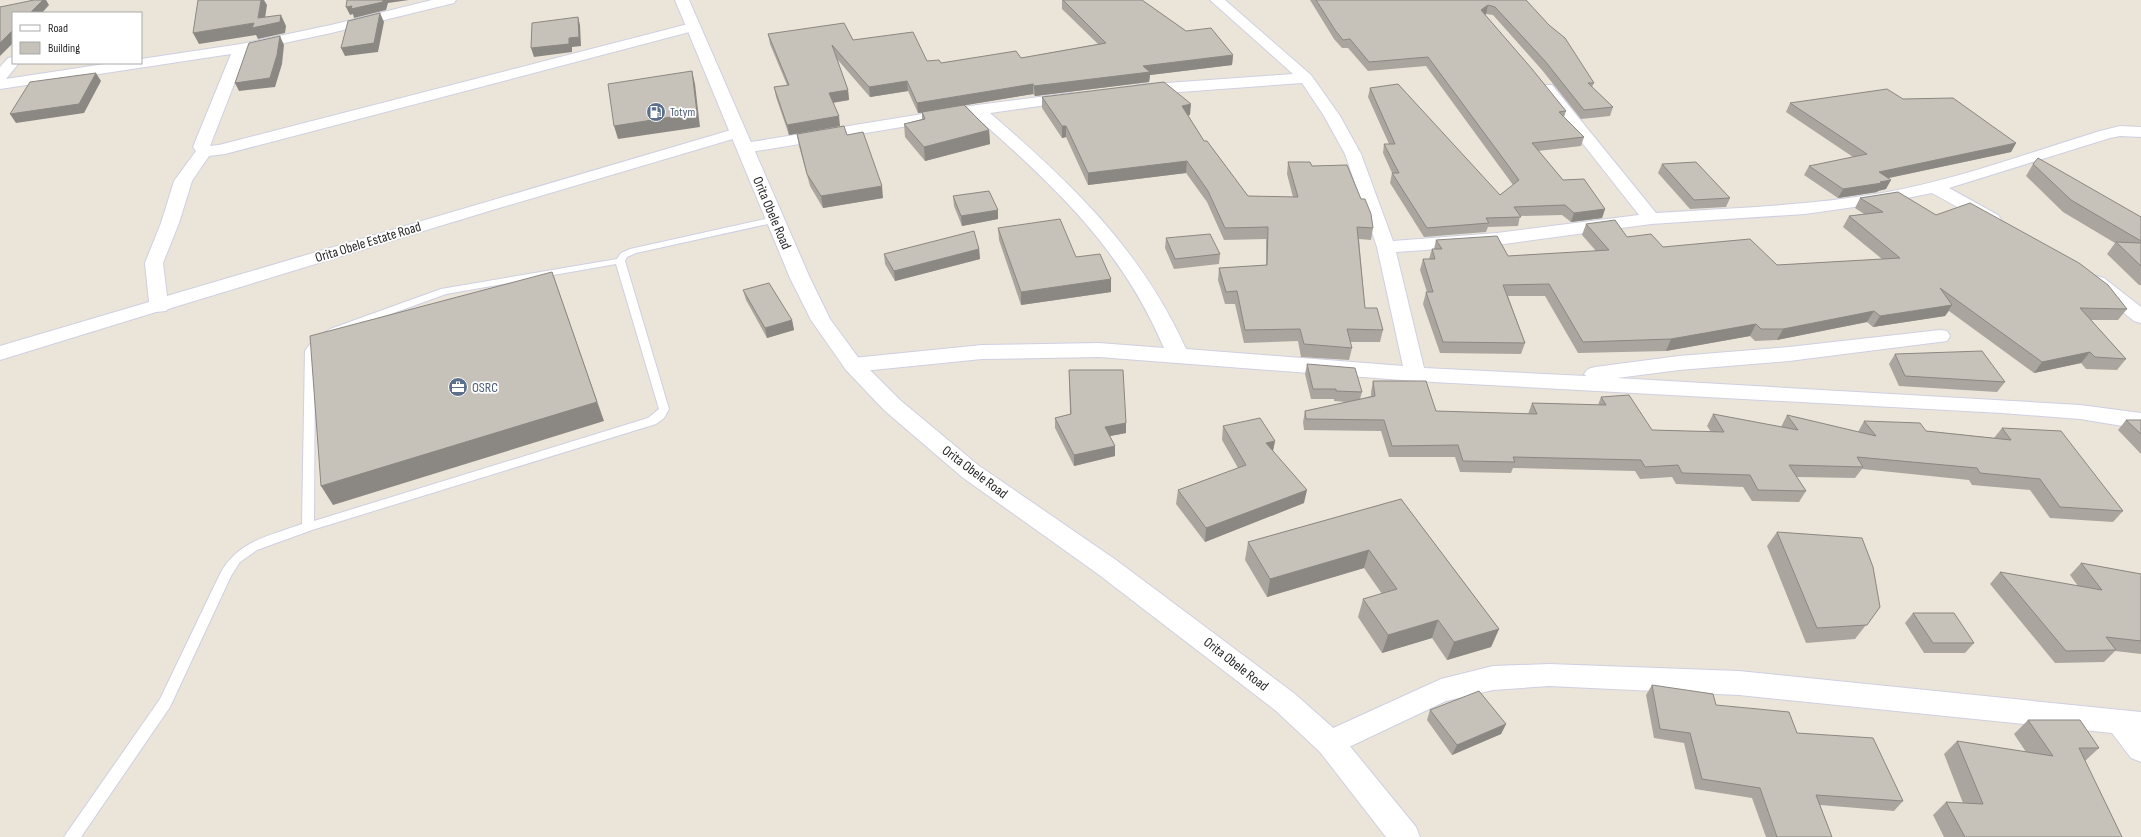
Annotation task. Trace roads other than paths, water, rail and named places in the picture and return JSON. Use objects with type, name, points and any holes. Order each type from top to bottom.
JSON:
[{"type":"street","points":[[142,63],[241,48],[331,29],[449,0]]},
{"type":"street","name":"Orita Obele Road","points":[[682,0],[692,28],[774,220],[821,320],[853,365],[892,405],[970,471],[1107,567],[1285,702],[1330,743],[1405,837]]},
{"type":"street","points":[[1217,0],[1306,78],[1332,116],[1353,154],[1386,247],[1415,374]]},
{"type":"street","points":[[204,151],[219,150],[692,28]]},
{"type":"street","points":[[204,151],[201,147],[241,48]]},
{"type":"street","points":[[0,76],[12,62]]},
{"type":"street","points":[[0,84],[134,64]]},
{"type":"street","points":[[1536,74],[1651,219]]},
{"type":"street","points":[[1127,91],[1159,87],[1306,78]]},
{"type":"street","name":"Orita Obele Estate Road","points":[[0,354],[483,207],[741,140],[1088,96]]},
{"type":"street","points":[[977,110],[1039,164],[1077,202],[1109,238],[1137,278],[1162,318],[1178,354]]},
{"type":"street","points":[[1386,247],[1497,239],[1651,219],[1805,208],[1882,198],[1934,187],[2106,134],[2120,131],[2141,132]]},
{"type":"street","points":[[158,307],[154,264],[170,223],[183,181],[204,151]]},
{"type":"street","points":[[1934,187],[2007,228]]},
{"type":"street","points":[[2084,273],[2141,317]]},
{"type":"street","points":[[1543,382],[1679,363],[1789,354],[1940,336]]},
{"type":"street","points":[[853,365],[982,352],[1057,349],[1178,354],[1415,374],[2002,406],[2080,412],[2141,421]]},
{"type":"street","points":[[1330,743],[1441,691],[1492,678],[1549,675],[1739,684],[2131,723],[2141,749]]},
{"type":"lane","points":[[308,527],[310,351],[317,342],[341,328],[444,291],[620,261],[624,255],[633,251],[774,220]]},
{"type":"lane","points":[[72,837],[165,703],[226,574],[236,559],[253,547],[308,527],[652,421],[660,415],[664,409],[620,261]]},
{"type":"place","name":"Totym","points":[[656,112]]},
{"type":"place","name":"OSRC","points":[[458,387]]}]
